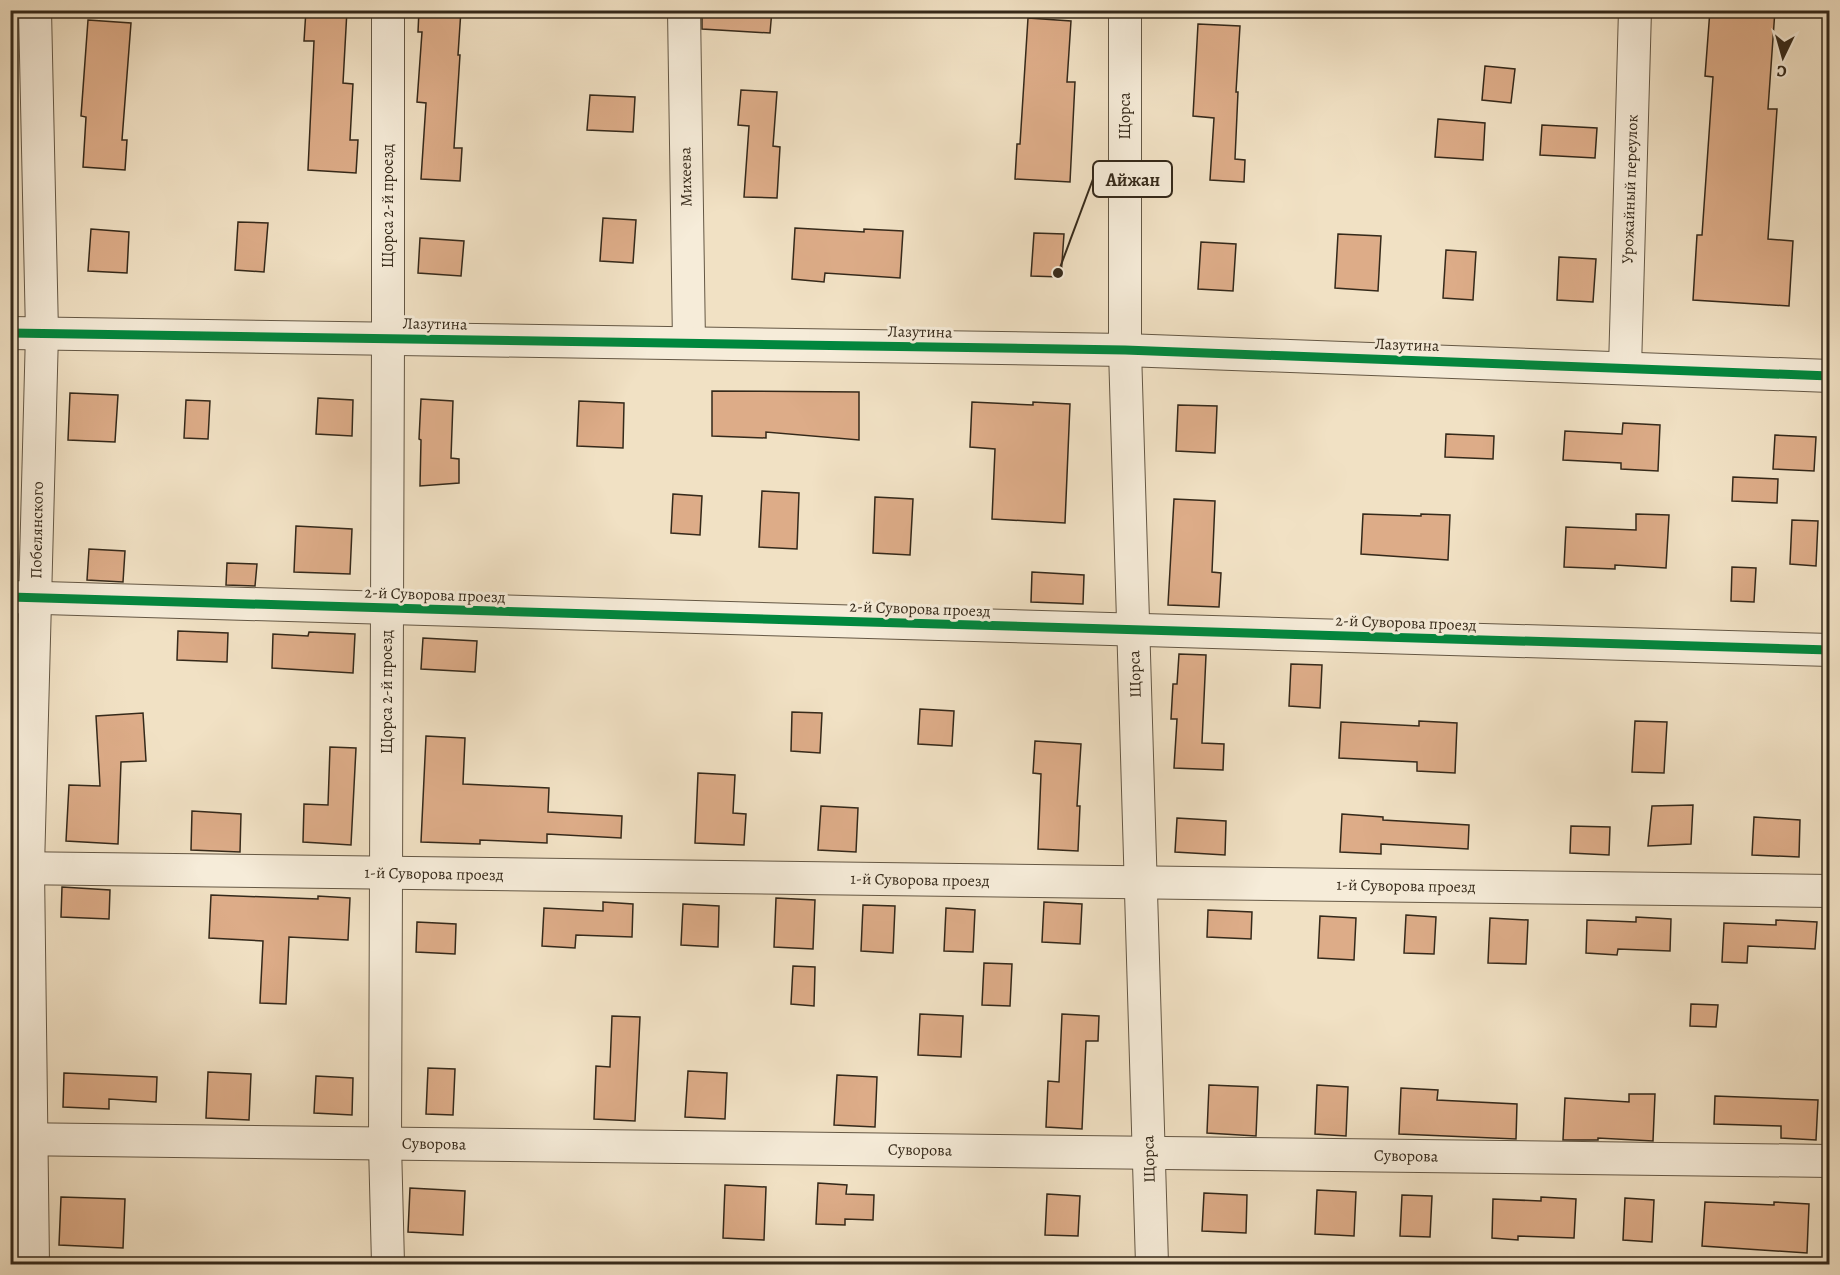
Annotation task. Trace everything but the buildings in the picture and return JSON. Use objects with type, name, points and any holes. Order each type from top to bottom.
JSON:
[{"type":"street","name":"Побелянского","points":[[33,1264],[21,1139],[19,868],[23,598],[42,333],[36,10]]},
{"type":"street","name":"Щорса 2-й проезд","points":[[388,10],[385,1144],[388,1264]]},
{"type":"street","name":"Михеева","points":[[684,10],[689,343]]},
{"type":"street","name":"Щорса","points":[[1125,10],[1125,350],[1152,1264]]},
{"type":"street","name":"Урожайный переулок","points":[[1625,368],[1635,10]]},
{"type":"street","name":"Лазутина","points":[[10,333],[1125,350],[1830,376]]},
{"type":"street","name":"2-й Суворова проезд","points":[[23,598],[1830,650]]},
{"type":"street","name":"1-й Суворова проезд","points":[[19,868],[1830,891]]},
{"type":"street","name":"Суворова","points":[[21,1139],[1830,1161]]},
{"type":"cycle path","points":[[10,333],[1125,350],[1830,376]]},
{"type":"cycle path","points":[[10,597],[1830,650]]},
{"type":"place","name":"Айжан","points":[[1058,273]]}]
